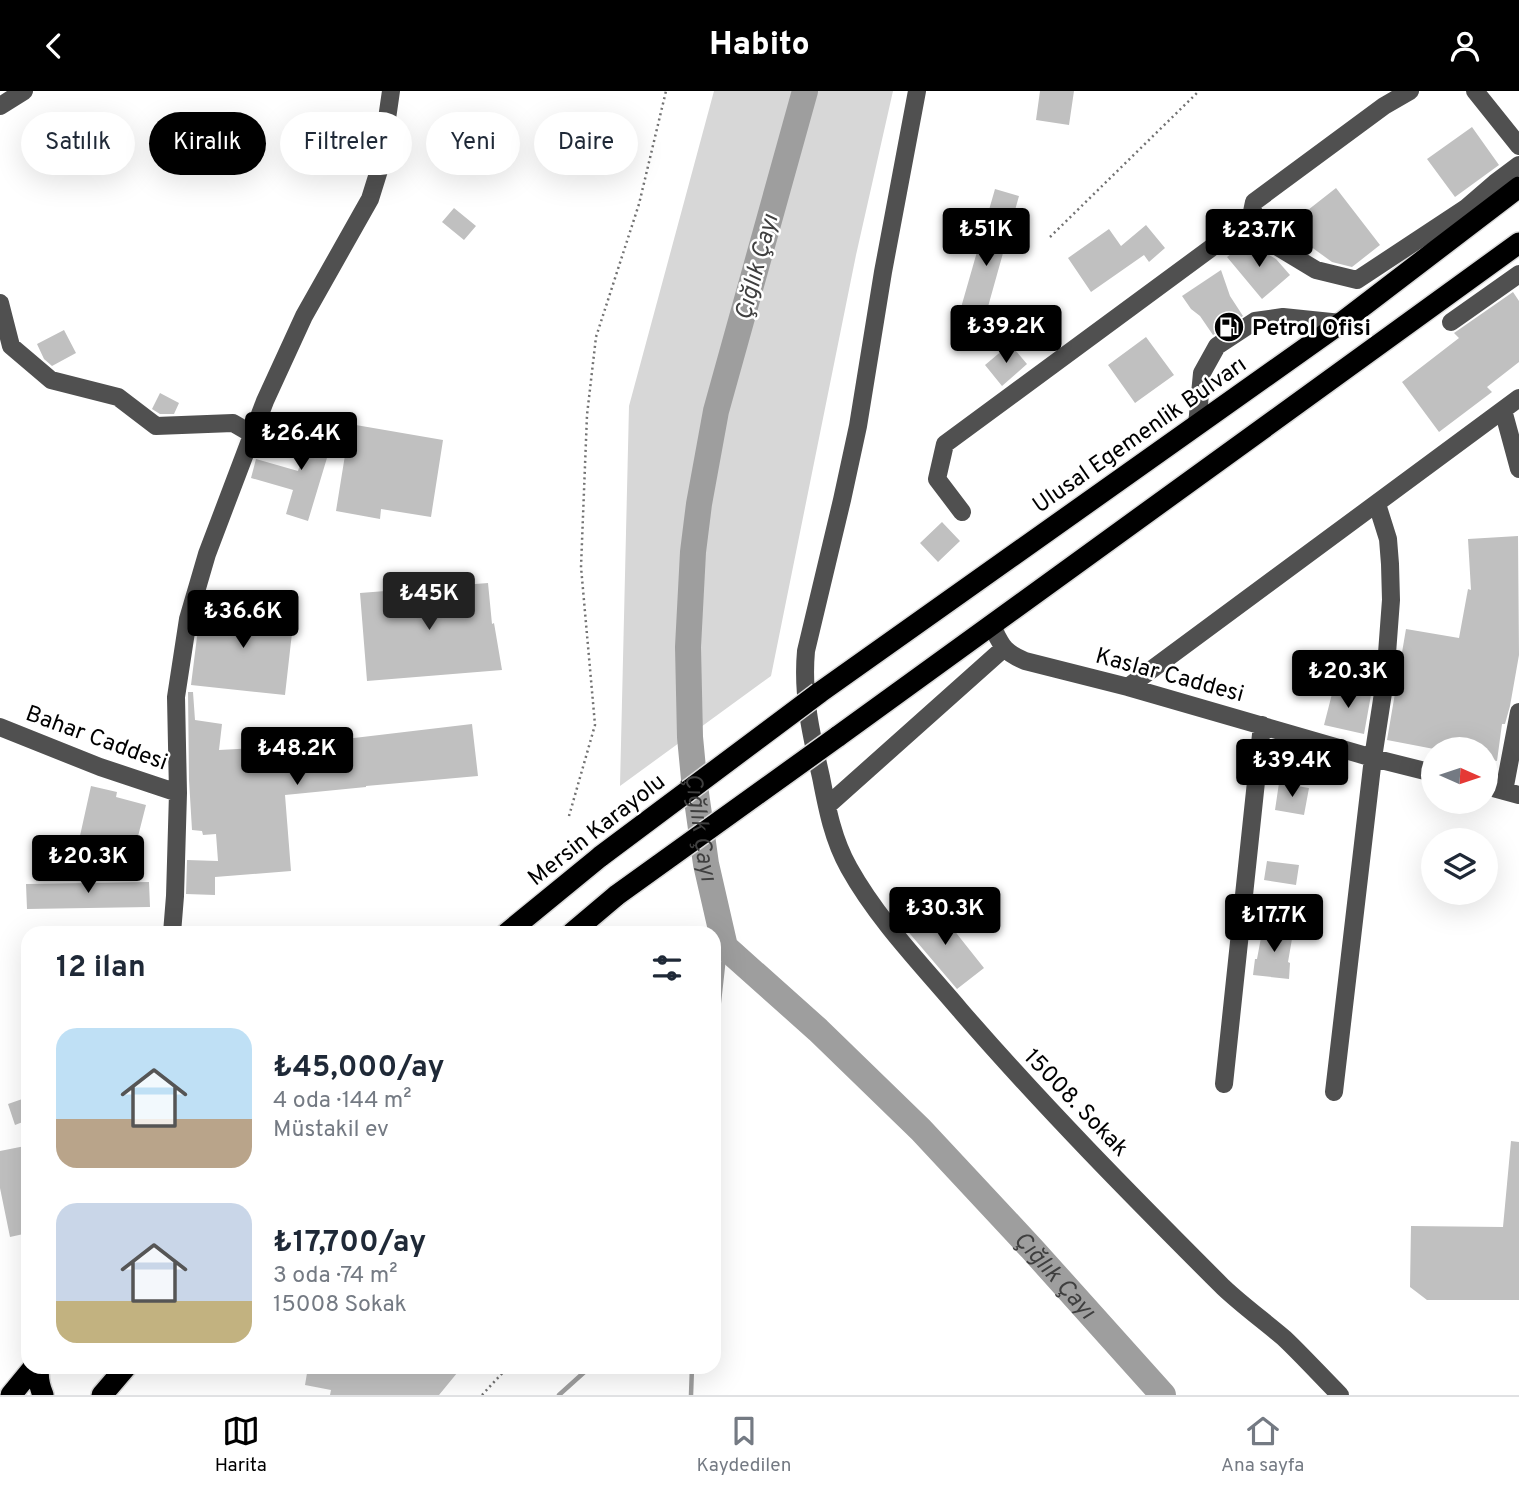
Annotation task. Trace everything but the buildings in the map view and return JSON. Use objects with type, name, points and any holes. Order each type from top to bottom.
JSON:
[{"type":"highway","name":"Ulusal Egemenlik Bulvarı","points":[[819,693],[1341,323],[1519,187]]},
{"type":"highway","points":[[580,926],[617,895],[1519,243]]},
{"type":"highway","name":"Mersin Karayolu","points":[[516,926],[601,856],[819,693]]},
{"type":"highway","points":[[13,1395],[30,1374]]},
{"type":"highway","points":[[37,1374],[43,1395]]},
{"type":"highway","points":[[102,1395],[120,1374]]},
{"type":"street","points":[[0,106],[24,91]]},
{"type":"street","points":[[173,926],[178,793],[176,697],[188,619],[207,554],[265,401],[304,316],[370,199],[380,167],[391,91]]},
{"type":"street","name":"15008. Sokak","points":[[916,91],[858,426],[806,651],[806,700],[827,807],[838,844],[848,867],[897,936],[1002,1059],[1226,1290],[1287,1341],[1340,1395]]},
{"type":"street","points":[[1247,236],[1255,202],[1384,106],[1410,91]]},
{"type":"street","points":[[1475,91],[1519,146]]},
{"type":"street","points":[[962,512],[937,479],[945,444],[1226,237],[1258,235],[1316,270],[1357,281],[1466,208],[1519,165]]},
{"type":"street","points":[[1451,322],[1519,274]]},
{"type":"street","points":[[0,303],[11,346],[51,380],[118,397],[156,426],[233,423],[252,434]]},
{"type":"street","points":[[1197,425],[1202,373],[1217,346],[1255,321],[1283,317],[1341,323]]},
{"type":"street","points":[[1128,687],[1519,398]]},
{"type":"street","points":[[1503,410],[1519,469]]},
{"type":"street","points":[[1334,1092],[1373,758],[1382,706],[1391,600],[1388,539],[1377,504]]},
{"type":"street","points":[[827,807],[1003,649],[991,624]]},
{"type":"street","name":"Kaslar Caddesi","points":[[1003,649],[1025,661],[1128,687],[1421,770]]},
{"type":"street","points":[[1511,793],[1519,712]]},
{"type":"street","points":[[1224,1084],[1262,725]]},
{"type":"street","name":"Bahar Caddesi","points":[[0,727],[100,767],[178,793]]},
{"type":"street","points":[[0,1394],[13,1395]]},
{"type":"path","points":[[569,816],[595,725],[581,567],[587,415],[596,337],[639,204],[666,91]]},
{"type":"path","points":[[1050,237],[1199,91]]},
{"type":"path","points":[[482,1395],[502,1374]]},
{"type":"shaded area","points":[[714,91],[893,91],[856,255],[771,676],[620,786],[629,406]]},
{"type":"waterway","name":"Çığlık Çayı","points":[[720,926],[706,864],[690,737],[688,647],[693,552],[716,411],[805,91]]},
{"type":"waterway","name":"Çığlık Çayı","points":[[721,930],[725,947],[818,1030],[921,1130],[1163,1395]]},
{"type":"waterway","points":[[721,983],[725,947]]},
{"type":"waterway","points":[[559,1395],[582,1374]]},
{"type":"waterway","points":[[691,1395],[692,1374]]},
{"type":"place","name":"Petrol Ofisi","points":[[1229,327]]}]
